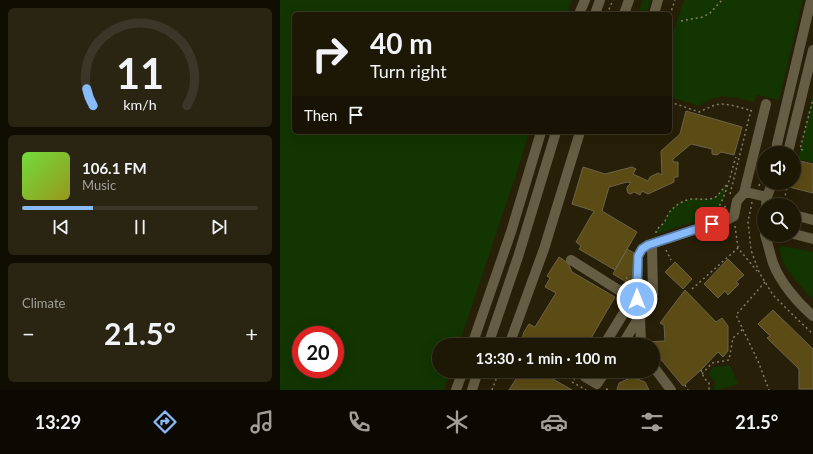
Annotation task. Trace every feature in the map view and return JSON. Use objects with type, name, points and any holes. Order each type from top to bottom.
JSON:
[{"type":"lane","points":[[580,12],[584,0]]},
{"type":"lane","points":[[595,12],[600,0]]},
{"type":"lane","points":[[625,12],[629,0]]},
{"type":"lane","points":[[655,12],[658,0]]},
{"type":"lane","points":[[777,146],[811,0]]},
{"type":"lane","points":[[789,146],[813,50]]},
{"type":"lane","points":[[571,260],[624,294],[637,299],[639,293],[637,287],[638,256],[642,249],[657,240],[713,219],[721,223],[734,216],[737,201],[744,193],[766,104]]},
{"type":"lane","points":[[474,338],[511,232],[539,134]]},
{"type":"lane","points":[[490,338],[518,257],[555,134]]},
{"type":"lane","points":[[512,338],[544,249],[579,134]]},
{"type":"lane","points":[[744,193],[750,193],[761,198]]},
{"type":"lane","points":[[801,217],[813,220]]},
{"type":"lane","points":[[801,236],[813,239]]},
{"type":"lane","points":[[626,338],[653,294],[657,240]]},
{"type":"lane","points":[[767,242],[773,264],[786,288],[803,308],[813,316]]},
{"type":"lane","points":[[609,338],[633,298]]},
{"type":"lane","points":[[640,315],[641,338]]},
{"type":"lane","points":[[660,375],[671,390]]},
{"type":"lane","points":[[456,390],[460,378]]},
{"type":"lane","points":[[472,390],[476,378]]},
{"type":"lane","points":[[587,378],[597,384],[601,378]]},
{"type":"path","points":[[608,12],[613,0]]},
{"type":"path","points":[[671,12],[675,0]]},
{"type":"path","points":[[681,21],[703,17],[710,13],[722,0]]},
{"type":"path","points":[[803,150],[800,149],[813,99]]},
{"type":"path","points":[[672,103],[699,112],[720,104],[739,106],[763,114]]},
{"type":"path","points":[[729,197],[751,110]]},
{"type":"path","points":[[713,219],[724,197],[736,157]]},
{"type":"path","points":[[671,260],[657,240],[657,228],[664,222],[670,211],[679,203],[692,199],[708,199],[715,197],[727,184]]},
{"type":"path","points":[[713,219],[720,216],[728,201]]},
{"type":"path","points":[[734,216],[738,248],[759,272]]},
{"type":"path","points":[[692,289],[738,248]]},
{"type":"path","points":[[765,282],[736,315],[758,361],[769,390]]},
{"type":"path","points":[[702,374],[712,363],[729,360],[733,338],[743,329]]},
{"type":"path","points":[[701,370],[704,378],[709,383],[709,390]]},
{"type":"path","points":[[492,390],[496,378]]},
{"type":"path","points":[[685,385],[688,390]]},
{"type":"path","points":[[604,388],[610,390]]},
{"type":"green space","points":[[280,0],[572,0],[568,12],[292,12],[292,134],[528,134],[461,338],[432,338],[432,378],[448,378],[444,390],[280,390]]},
{"type":"green space","points":[[643,0],[651,0],[647,12],[639,12]]},
{"type":"green space","points":[[684,0],[803,0],[779,100],[757,95],[754,102],[726,96],[713,98],[699,106],[672,98],[672,35]]},
{"type":"green space","points":[[813,95],[813,163],[801,160],[801,146]]},
{"type":"green space","points":[[727,185],[719,207],[709,217],[656,234],[657,229],[663,224],[670,211],[675,206],[689,200],[714,198]]},
{"type":"green space","points":[[783,246],[813,252],[813,299],[797,282],[783,261],[780,247]]},
{"type":"green space","points":[[730,365],[738,384],[714,390],[715,381],[708,374],[714,367]]},
{"type":"building","points":[[686,111],[742,127],[734,155],[721,152],[717,155],[712,154],[712,149],[691,144],[673,159],[673,162],[678,162],[678,177],[674,177],[674,182],[648,194],[642,191],[640,195],[634,192],[630,194],[628,193],[627,187],[631,183],[627,182],[609,187],[602,211],[637,232],[615,270],[579,249],[581,246],[576,242],[594,211],[572,204],[583,167],[605,174],[632,167],[636,169],[633,174],[648,181],[650,177],[658,173],[662,175],[661,151],[680,134]]},
{"type":"building","points":[[801,161],[813,164],[813,193],[801,190]]},
{"type":"building","points":[[627,249],[634,253],[633,281],[631,283],[628,283],[613,274]]},
{"type":"building","points":[[559,257],[568,263],[572,272],[615,297],[591,338],[522,338],[529,324],[535,327],[556,293],[545,287],[550,278],[547,276]]},
{"type":"building","points":[[728,259],[744,275],[736,282],[739,284],[728,295],[725,291],[718,298],[704,284]]},
{"type":"building","points":[[675,262],[692,279],[683,289],[665,272]]},
{"type":"building","points":[[685,290],[716,322],[722,318],[728,326],[728,351],[723,357],[718,352],[683,386],[660,358],[660,341],[665,341],[664,325],[660,323]]},
{"type":"building","points":[[773,310],[813,349],[813,389],[799,389],[799,369],[767,338],[770,336],[758,324]]},
{"type":"building","points":[[517,378],[551,378],[572,390],[509,390]]},
{"type":"building","points":[[630,378],[635,378],[645,382],[649,390],[617,390],[619,383]]},
{"type":"route","points":[[637,299],[639,293],[637,287],[638,256],[642,249],[648,245],[712,224]]}]
